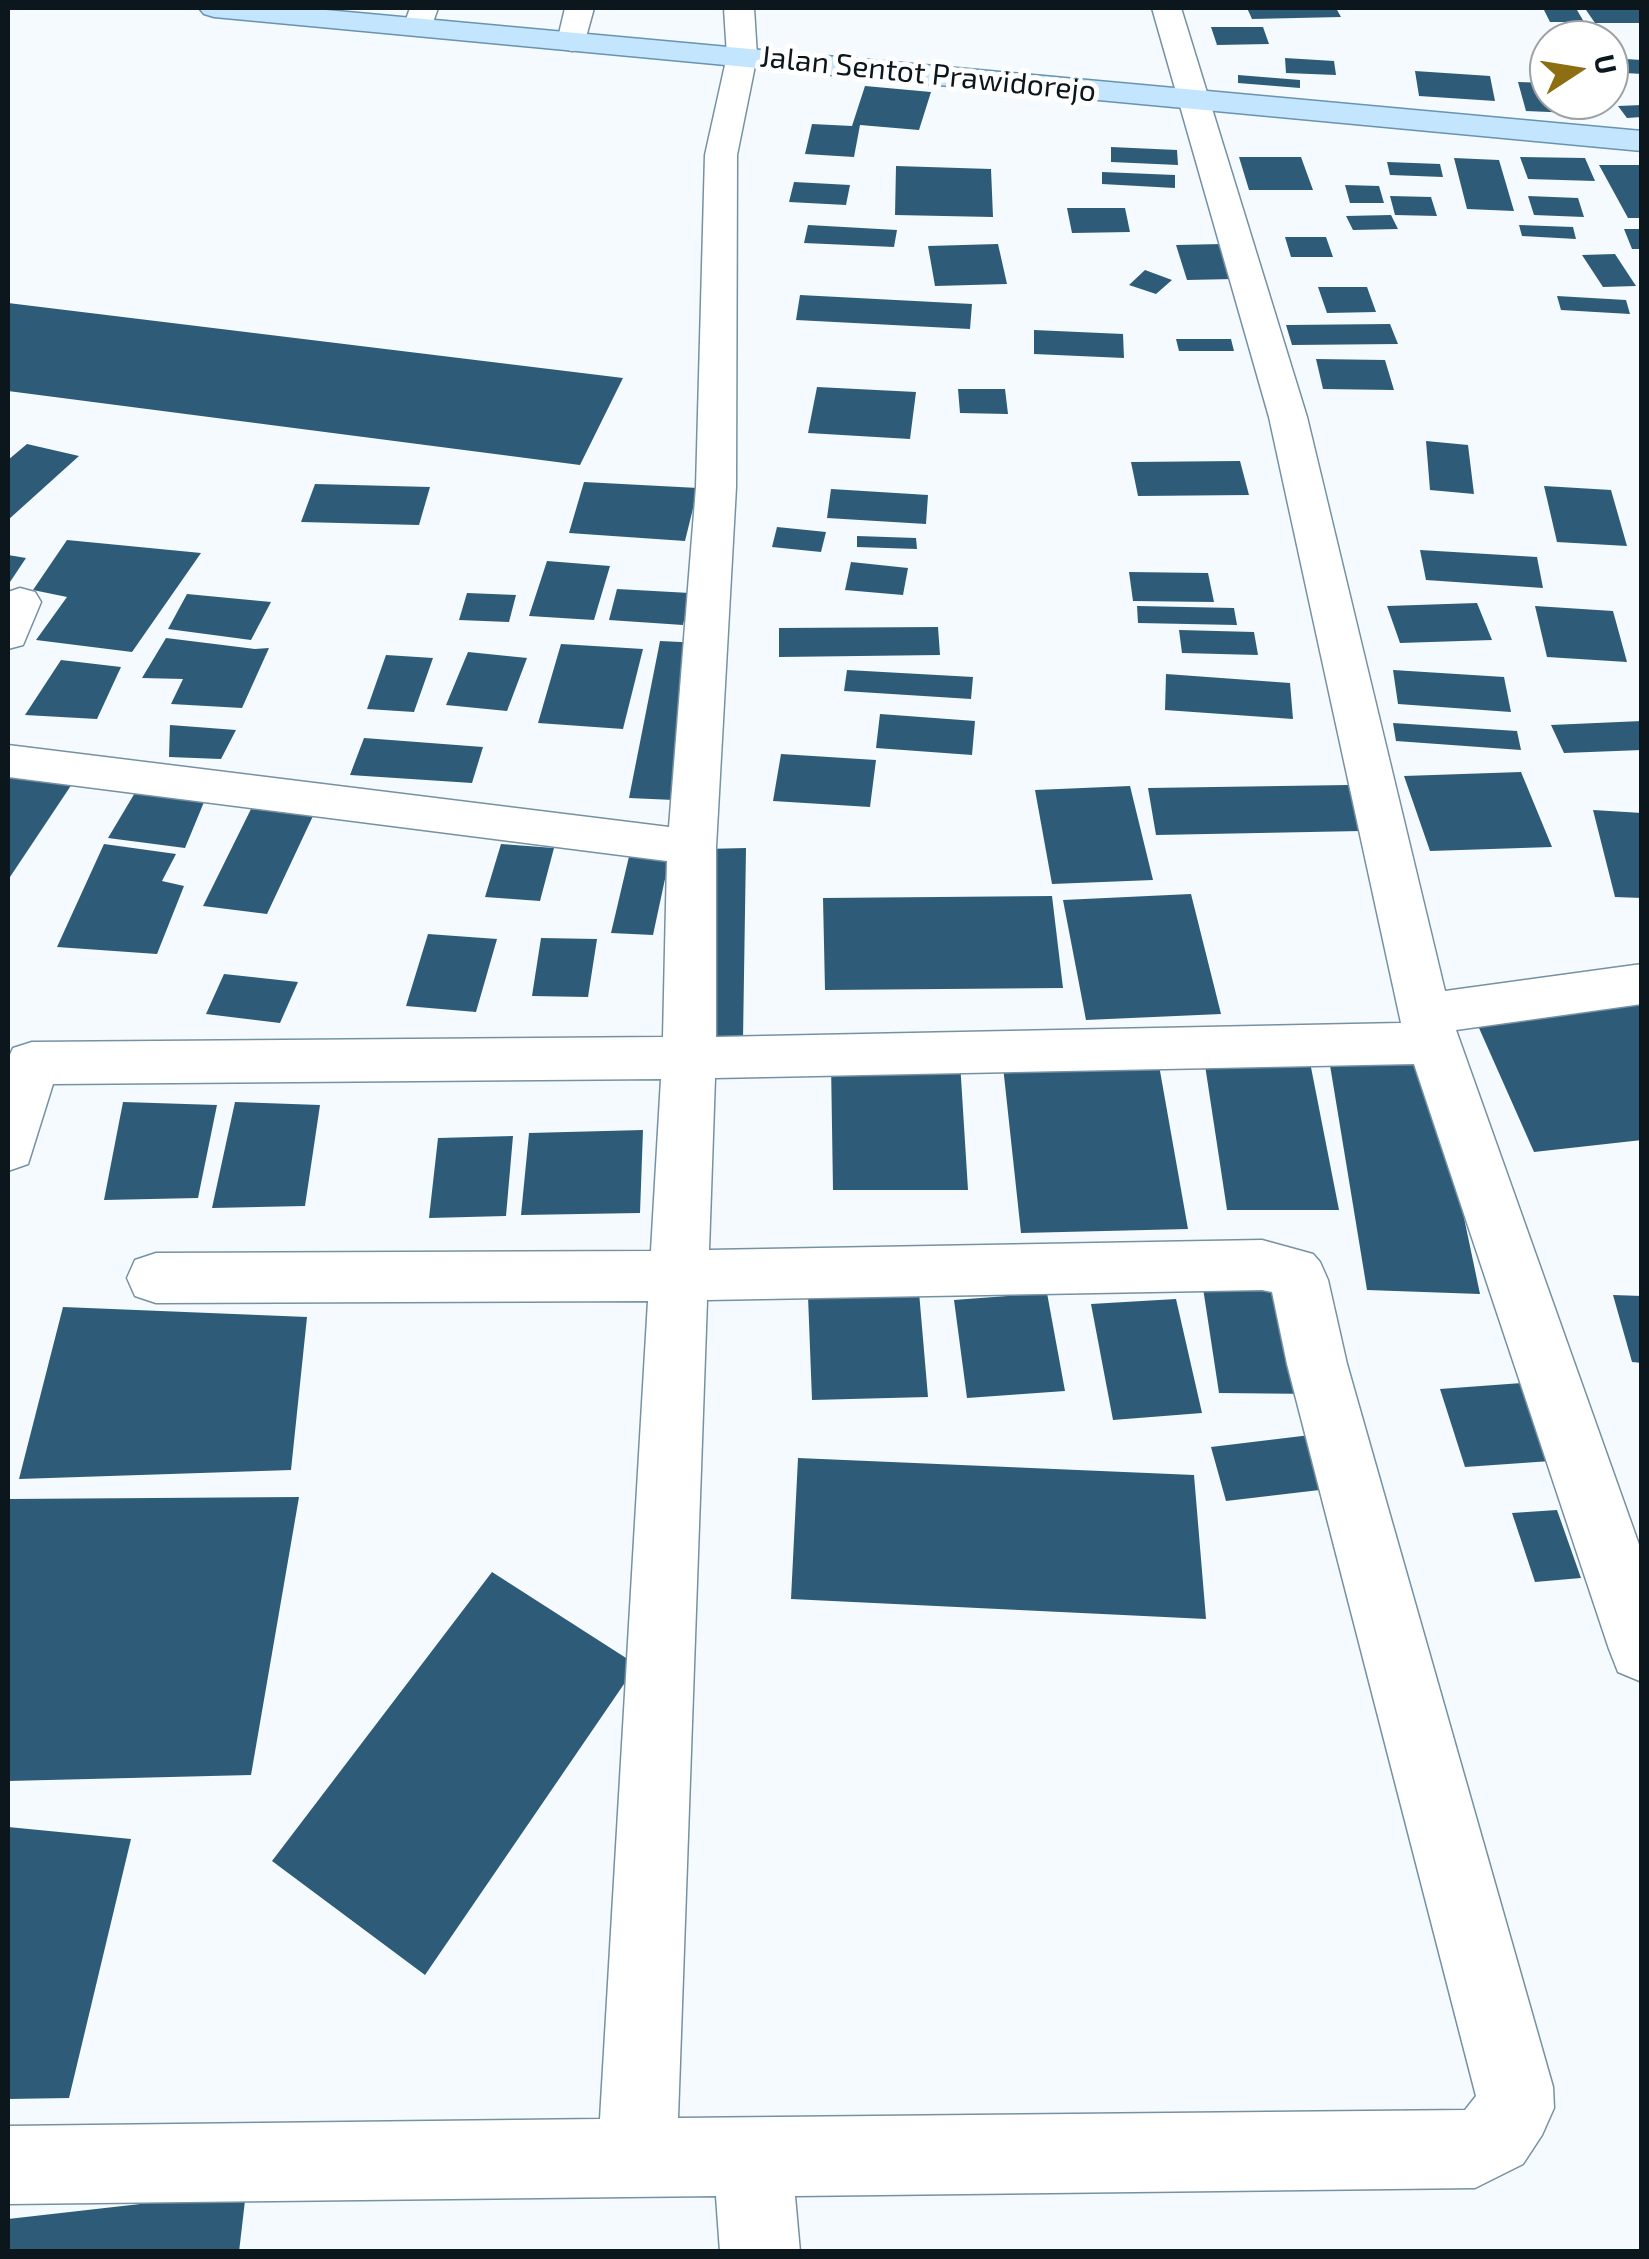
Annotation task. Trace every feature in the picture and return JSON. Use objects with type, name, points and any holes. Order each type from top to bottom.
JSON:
[{"type":"main road","name":"Jalan Sentot Prawidorejo","points":[[214,8],[421,16],[572,42],[1642,142]]},
{"type":"street","points":[[572,42],[578,8]]},
{"type":"street","points":[[637,2160],[689,1058],[692,848],[716,487],[721,155],[742,56],[739,8]]},
{"type":"street","points":[[1166,8],[1288,417],[1429,1028],[1642,1649]]},
{"type":"street","points":[[8,761],[692,848]]},
{"type":"street","points":[[8,1148],[20,1064],[689,1058],[1429,1028],[1642,984]]},
{"type":"street","points":[[8,2165],[1475,2149],[1496,2136],[1515,2108],[1515,2087],[1317,1364],[1300,1280],[1292,1272],[1262,1265],[678,1276],[156,1278]]},
{"type":"street","points":[[752,2158],[760,2252]]},
{"type":"building","points":[[1247,8],[1336,8],[1341,17],[1252,19]]},
{"type":"building","points":[[1642,9],[1642,23],[1593,20],[1586,10]]},
{"type":"building","points":[[1544,10],[1577,10],[1583,20],[1549,20]]},
{"type":"building","points":[[1211,27],[1263,27],[1269,44],[1217,45]]},
{"type":"building","points":[[1285,58],[1334,61],[1336,75],[1286,73]]},
{"type":"building","points":[[1629,59],[1642,60],[1642,74],[1629,73]]},
{"type":"building","points":[[1415,71],[1490,76],[1495,101],[1419,96]]},
{"type":"building","points":[[1238,75],[1300,80],[1300,88],[1238,83]]},
{"type":"building","points":[[1518,82],[1529,82],[1526,111]]},
{"type":"building","points":[[865,86],[931,92],[919,130],[860,125],[854,157],[805,154],[812,124],[852,126]]},
{"type":"building","points":[[1642,105],[1642,117],[1629,118],[1629,106]]},
{"type":"building","points":[[1111,147],[1177,150],[1178,165],[1111,162]]},
{"type":"building","points":[[1239,157],[1301,157],[1313,190],[1249,190]]},
{"type":"building","points":[[1520,157],[1585,158],[1595,181],[1528,179]]},
{"type":"building","points":[[1454,158],[1499,160],[1514,211],[1467,209]]},
{"type":"building","points":[[1387,162],[1440,164],[1443,177],[1390,175]]},
{"type":"building","points":[[1599,165],[1642,165],[1642,218],[1628,218]]},
{"type":"building","points":[[896,166],[991,169],[993,217],[895,215]]},
{"type":"building","points":[[1102,172],[1175,175],[1175,188],[1102,184]]},
{"type":"building","points":[[794,182],[850,185],[846,205],[789,202]]},
{"type":"building","points":[[1345,185],[1379,186],[1384,203],[1350,203]]},
{"type":"building","points":[[1390,196],[1431,197],[1437,216],[1395,215]]},
{"type":"building","points":[[1528,196],[1578,198],[1584,217],[1534,215]]},
{"type":"building","points":[[1067,208],[1125,208],[1130,232],[1072,233]]},
{"type":"building","points":[[1391,215],[1398,229],[1353,230],[1346,216]]},
{"type":"building","points":[[808,225],[897,230],[894,247],[804,243]]},
{"type":"building","points":[[1519,225],[1573,227],[1576,239],[1522,236]]},
{"type":"building","points":[[1624,229],[1642,229],[1642,249],[1632,249]]},
{"type":"building","points":[[1285,237],[1326,237],[1333,257],[1291,257]]},
{"type":"building","points":[[998,244],[1007,284],[935,286],[928,246]]},
{"type":"building","points":[[1222,244],[1234,279],[1187,280],[1176,245]]},
{"type":"building","points":[[1615,254],[1636,286],[1603,287],[1582,255]]},
{"type":"building","points":[[1145,270],[1172,280],[1156,294],[1129,285]]},
{"type":"building","points":[[1318,287],[1367,287],[1376,312],[1327,313]]},
{"type":"building","points":[[800,295],[972,304],[970,329],[796,320]]},
{"type":"building","points":[[1557,296],[1626,300],[1630,314],[1561,310]]},
{"type":"building","points":[[8,303],[623,378],[580,465],[8,391]]},
{"type":"building","points":[[1390,324],[1398,344],[1292,345],[1286,325]]},
{"type":"building","points":[[1034,330],[1123,334],[1124,358],[1034,354]]},
{"type":"building","points":[[1176,339],[1231,339],[1234,351],[1179,351]]},
{"type":"building","points":[[1316,359],[1385,360],[1394,390],[1323,389]]},
{"type":"building","points":[[817,387],[916,392],[910,439],[808,433]]},
{"type":"building","points":[[958,389],[1005,389],[1008,414],[960,413]]},
{"type":"building","points":[[1426,441],[1468,445],[1474,494],[1430,490]]},
{"type":"building","points":[[27,444],[79,456],[8,520],[8,460]]},
{"type":"building","points":[[1240,461],[1249,495],[1138,496],[1131,462]]},
{"type":"building","points":[[584,482],[698,488],[685,541],[569,533]]},
{"type":"building","points":[[315,484],[430,487],[419,525],[301,522]]},
{"type":"building","points":[[1544,486],[1611,490],[1627,546],[1557,542]]},
{"type":"building","points":[[831,489],[928,495],[926,524],[827,518]]},
{"type":"building","points":[[777,527],[826,532],[821,552],[772,547]]},
{"type":"building","points":[[857,536],[916,538],[917,549],[857,547]]},
{"type":"building","points":[[67,540],[201,553],[132,652],[36,640],[67,597],[33,590]]},
{"type":"building","points":[[1420,550],[1537,557],[1543,588],[1426,580]]},
{"type":"building","points":[[8,555],[26,558],[8,585]]},
{"type":"building","points":[[547,561],[610,566],[594,620],[529,616]]},
{"type":"building","points":[[851,562],[908,568],[903,595],[845,590]]},
{"type":"building","points":[[1129,572],[1208,573],[1214,602],[1133,601]]},
{"type":"building","points":[[617,589],[690,593],[683,625],[609,620]]},
{"type":"building","points":[[467,593],[516,595],[509,622],[459,620]]},
{"type":"building","points":[[187,594],[271,602],[251,640],[168,629]]},
{"type":"building","points":[[1477,603],[1492,640],[1400,643],[1387,606]]},
{"type":"building","points":[[1137,606],[1234,608],[1237,625],[1138,623]]},
{"type":"building","points":[[1535,606],[1613,611],[1627,662],[1547,657]]},
{"type":"building","points":[[938,627],[940,655],[779,657],[779,628]]},
{"type":"building","points":[[1179,630],[1254,632],[1258,655],[1182,653]]},
{"type":"building","points":[[166,638],[269,648],[242,708],[171,704],[183,679],[142,678]]},
{"type":"building","points":[[660,641],[701,643],[674,800],[629,798]]},
{"type":"building","points":[[561,644],[643,649],[623,729],[538,723]]},
{"type":"building","points":[[468,652],[527,658],[507,711],[446,705]]},
{"type":"building","points":[[386,655],[433,658],[414,712],[367,709]]},
{"type":"building","points":[[61,660],[121,667],[97,719],[25,715]]},
{"type":"building","points":[[847,670],[973,677],[971,699],[844,691]]},
{"type":"building","points":[[1393,670],[1504,677],[1511,712],[1398,704]]},
{"type":"building","points":[[1166,674],[1290,683],[1293,719],[1165,710]]},
{"type":"building","points":[[880,714],[975,721],[972,755],[876,748]]},
{"type":"building","points":[[1642,721],[1642,750],[1564,753],[1551,725]]},
{"type":"building","points":[[1393,723],[1517,731],[1521,750],[1396,741]]},
{"type":"building","points":[[170,725],[236,730],[221,759],[169,757]]},
{"type":"building","points":[[364,738],[483,747],[472,783],[350,775]]},
{"type":"building","points":[[781,754],[876,760],[870,807],[773,801]]},
{"type":"building","points":[[8,768],[74,781],[8,880]]},
{"type":"building","points":[[1521,772],[1552,847],[1430,851],[1404,776]]},
{"type":"building","points":[[142,781],[209,790],[185,848],[108,838]]},
{"type":"building","points":[[1348,785],[1361,831],[1156,835],[1148,788]]},
{"type":"building","points":[[1130,786],[1153,880],[1052,884],[1035,790]]},
{"type":"building","points":[[251,809],[313,816],[267,914],[203,906]]},
{"type":"building","points":[[1593,810],[1642,813],[1642,898],[1615,897]]},
{"type":"building","points":[[104,844],[176,854],[162,881],[184,886],[157,954],[57,947]]},
{"type":"building","points":[[501,844],[554,848],[540,901],[485,897]]},
{"type":"building","points":[[631,848],[671,851],[653,935],[611,933]]},
{"type":"building","points":[[746,848],[743,1039],[699,1039],[705,849]]},
{"type":"building","points":[[1191,894],[1221,1014],[1086,1020],[1063,900]]},
{"type":"building","points":[[1052,896],[1063,988],[825,990],[823,898]]},
{"type":"building","points":[[428,934],[497,939],[476,1012],[406,1006]]},
{"type":"building","points":[[541,938],[597,939],[588,997],[532,996]]},
{"type":"building","points":[[224,974],[298,982],[280,1023],[206,1014]]},
{"type":"building","points":[[1642,1003],[1642,1140],[1534,1152],[1475,1019]]},
{"type":"building","points":[[1327,1047],[1429,1051],[1480,1294],[1367,1290]]},
{"type":"building","points":[[1203,1052],[1308,1052],[1339,1210],[1227,1210]]},
{"type":"building","points":[[1157,1054],[1188,1229],[1021,1233],[1002,1057]]},
{"type":"building","points":[[960,1062],[968,1190],[833,1190],[831,1063]]},
{"type":"building","points":[[123,1102],[217,1105],[198,1198],[104,1200]]},
{"type":"building","points":[[235,1102],[320,1105],[305,1206],[212,1208]]},
{"type":"building","points":[[643,1130],[640,1213],[521,1215],[529,1133]]},
{"type":"building","points":[[513,1136],[506,1216],[429,1218],[438,1138]]},
{"type":"building","points":[[1295,1287],[1316,1394],[1219,1393],[1203,1288]]},
{"type":"building","points":[[919,1292],[928,1397],[812,1400],[808,1296]]},
{"type":"building","points":[[1047,1293],[1065,1391],[967,1398],[954,1300]]},
{"type":"building","points":[[1613,1295],[1642,1296],[1642,1363],[1632,1362]]},
{"type":"building","points":[[1176,1299],[1202,1413],[1113,1420],[1091,1304]]},
{"type":"building","points":[[63,1307],[307,1317],[291,1470],[19,1479]]},
{"type":"building","points":[[1522,1383],[1551,1461],[1465,1467],[1440,1389]]},
{"type":"building","points":[[1327,1433],[1345,1487],[1226,1501],[1211,1447]]},
{"type":"building","points":[[798,1458],[1194,1475],[1206,1619],[791,1599]]},
{"type":"building","points":[[299,1497],[251,1775],[8,1781],[8,1499]]},
{"type":"building","points":[[1557,1510],[1581,1578],[1535,1582],[1512,1513]]},
{"type":"building","points":[[492,1572],[637,1665],[425,1975],[272,1861]]},
{"type":"building","points":[[8,1827],[131,1839],[69,2098],[8,2099]]},
{"type":"building","points":[[246,2192],[239,2252],[8,2252],[8,2219]]}]
